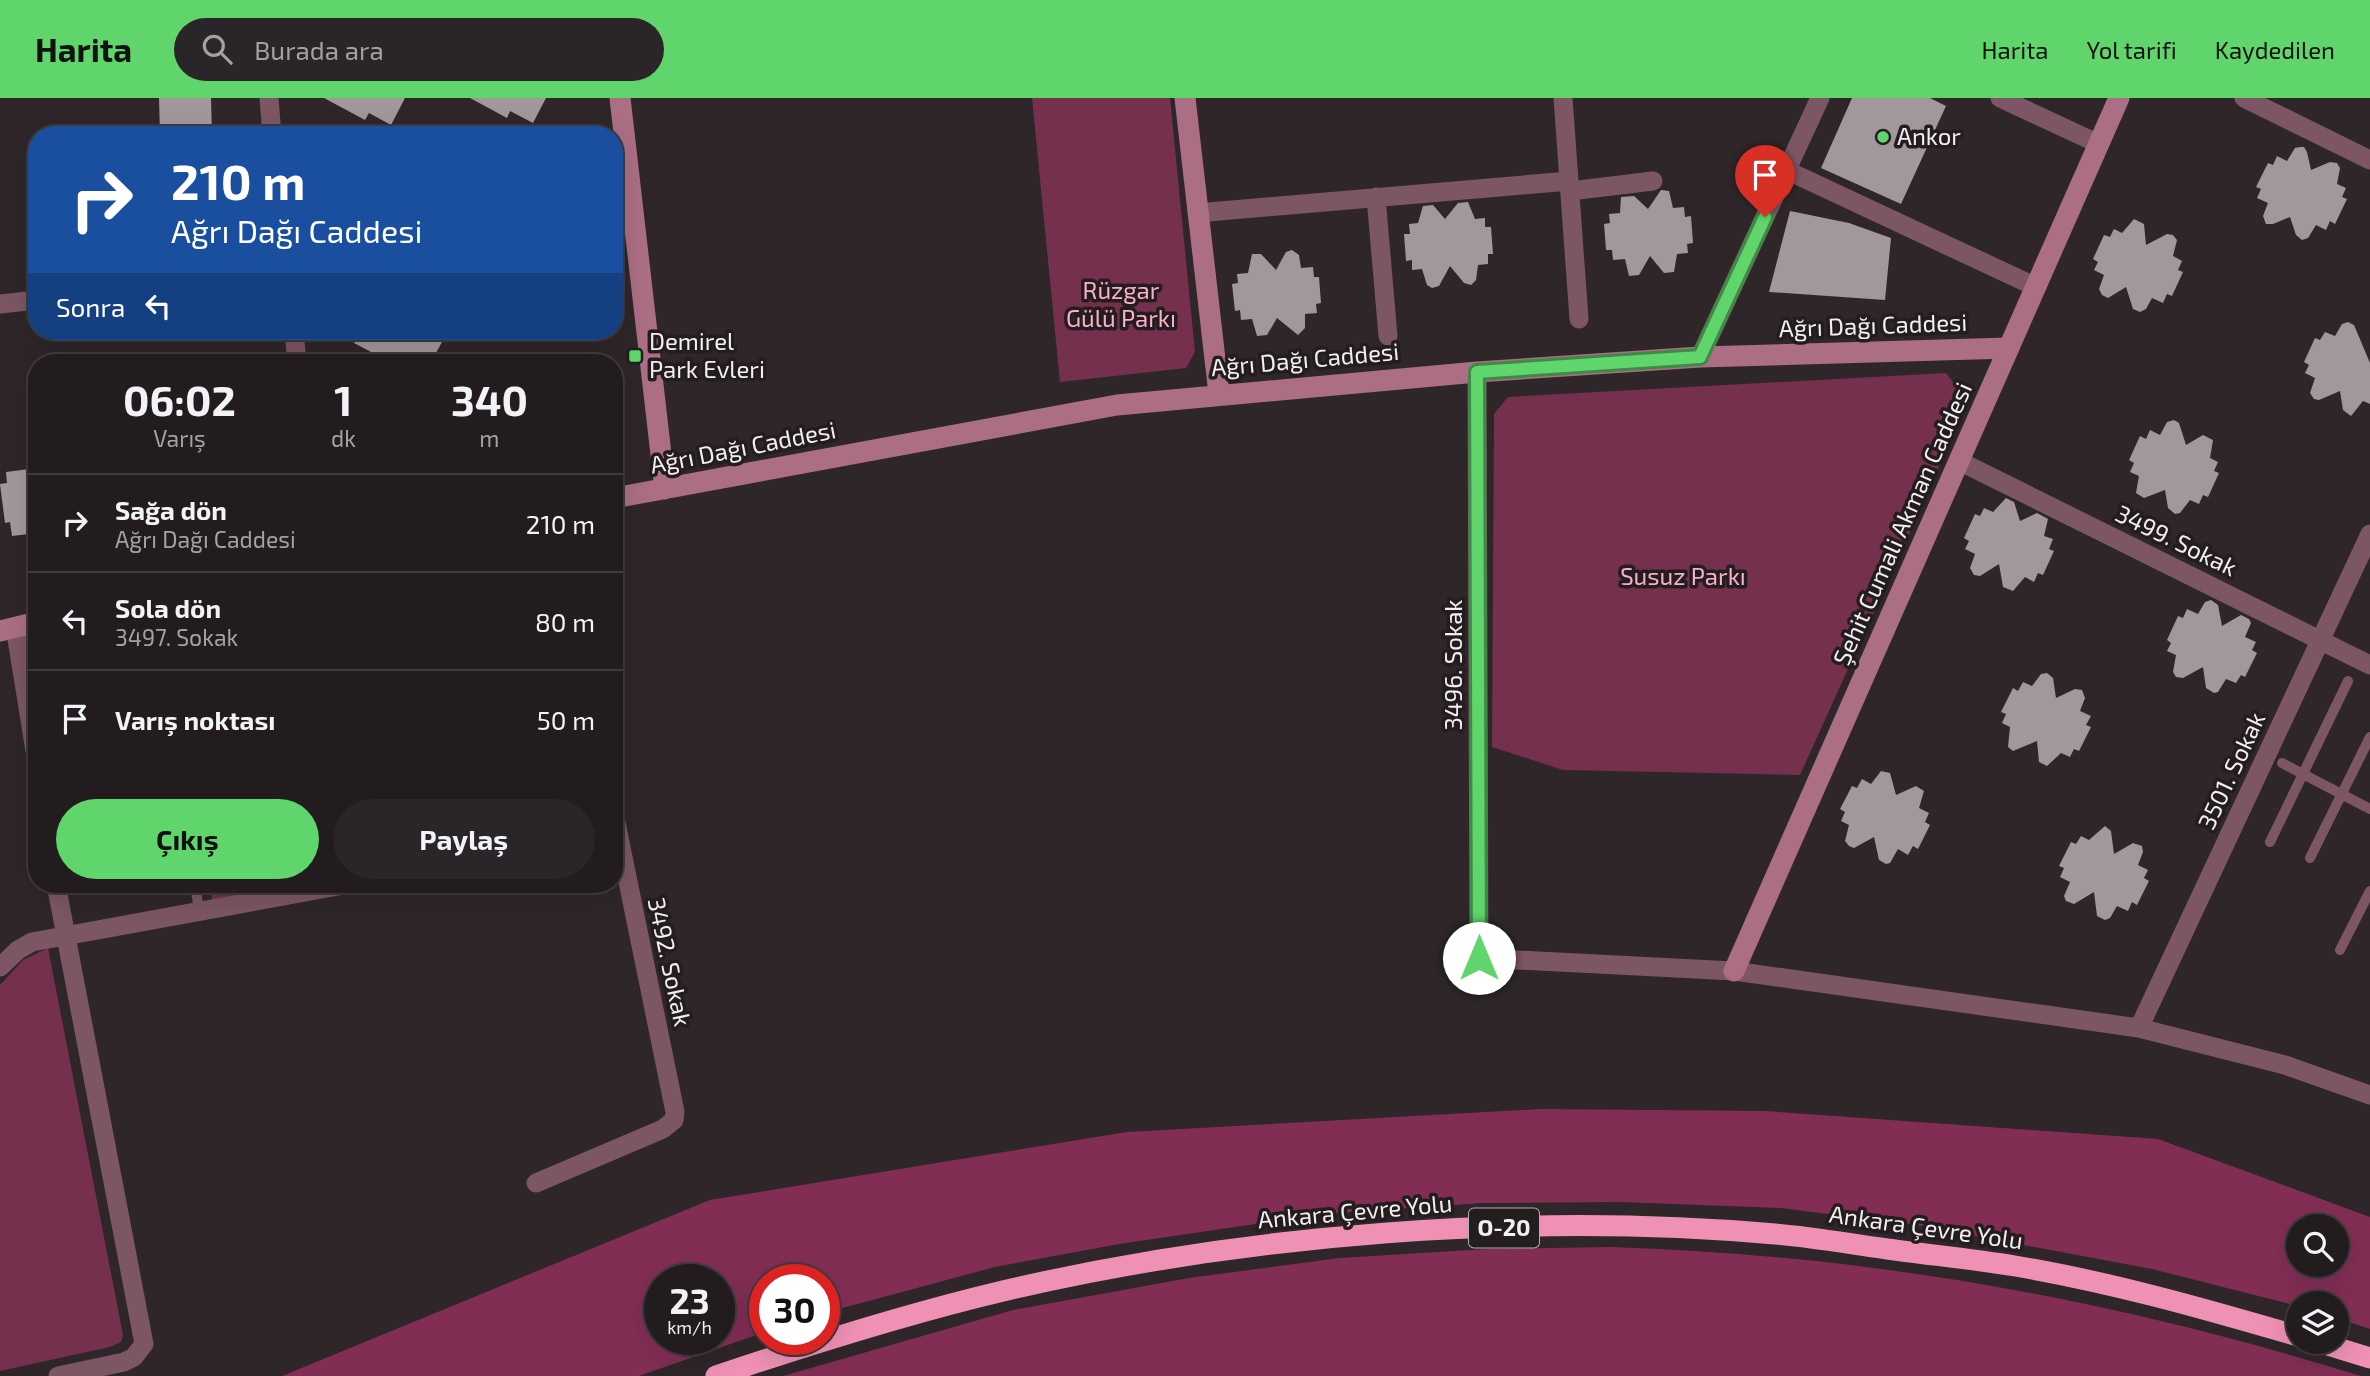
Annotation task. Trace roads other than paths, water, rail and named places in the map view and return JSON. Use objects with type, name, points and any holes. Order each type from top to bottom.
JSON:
[{"type":"highway","name":"Ankara Çevre Yolu","points":[[716,1376],[910,1315],[1006,1290],[1257,1246],[1493,1228],[1607,1226],[1693,1229],[1817,1239],[2029,1269],[2187,1305],[2286,1333]]},
{"type":"highway","points":[[2349,1352],[2370,1358]]},
{"type":"main road","points":[[620,98],[665,489]]},
{"type":"main road","points":[[1185,98],[1219,394]]},
{"type":"main road","name":"Şehit Cumali Akman Caddesi","points":[[1734,971],[2119,98]]},
{"type":"main road","name":"Ağrı Dağı Caddesi","points":[[623,496],[1116,405],[1477,372],[1700,357],[2009,348]]},
{"type":"main road","points":[[7,629],[28,624]]},
{"type":"street","points":[[268,98],[271,126]]},
{"type":"street","points":[[1563,98],[1578,319]]},
{"type":"street","points":[[1700,357],[1820,98]]},
{"type":"street","points":[[2000,98],[2099,144]]},
{"type":"street","points":[[2244,98],[2370,160]]},
{"type":"street","points":[[1786,170],[2036,287]]},
{"type":"street","points":[[1197,213],[1376,197],[1653,181]]},
{"type":"street","points":[[1376,197],[1388,336]]},
{"type":"street","points":[[0,304],[28,301]]},
{"type":"street","name":"3496. Sokak","points":[[1477,372],[1479,958],[1734,971]]},
{"type":"street","name":"3499. Sokak","points":[[1959,461],[2370,665]]},
{"type":"street","name":"3501. Sokak","points":[[2138,1028],[2370,534]]},
{"type":"street","points":[[7,629],[28,723]]},
{"type":"street","name":"3492. Sokak","points":[[536,1183],[663,1129],[674,1120],[623,869]]},
{"type":"street","points":[[58,893],[144,1344],[134,1357],[124,1362],[58,1376]]},
{"type":"street","points":[[0,967],[18,950],[32,942],[299,893]]},
{"type":"street","points":[[1734,971],[2138,1028],[2285,1065],[2370,1095]]},
{"type":"lane","points":[[2270,842],[2348,681]]},
{"type":"lane","points":[[2310,858],[2370,737]]},
{"type":"lane","points":[[2282,763],[2370,809]]},
{"type":"lane","points":[[2340,950],[2370,891]]},
{"type":"lane","points":[[196,893],[199,911]]},
{"type":"place","name":"Ankor","points":[[1883,137]]},
{"type":"place","name":"Demirel Park Evleri","points":[[635,356]]},
{"type":"park label","name":"Rüzgar Gülü Parkı","points":[[1121,305]]},
{"type":"park label","name":"Susuz Parkı","points":[[1683,577]]}]
